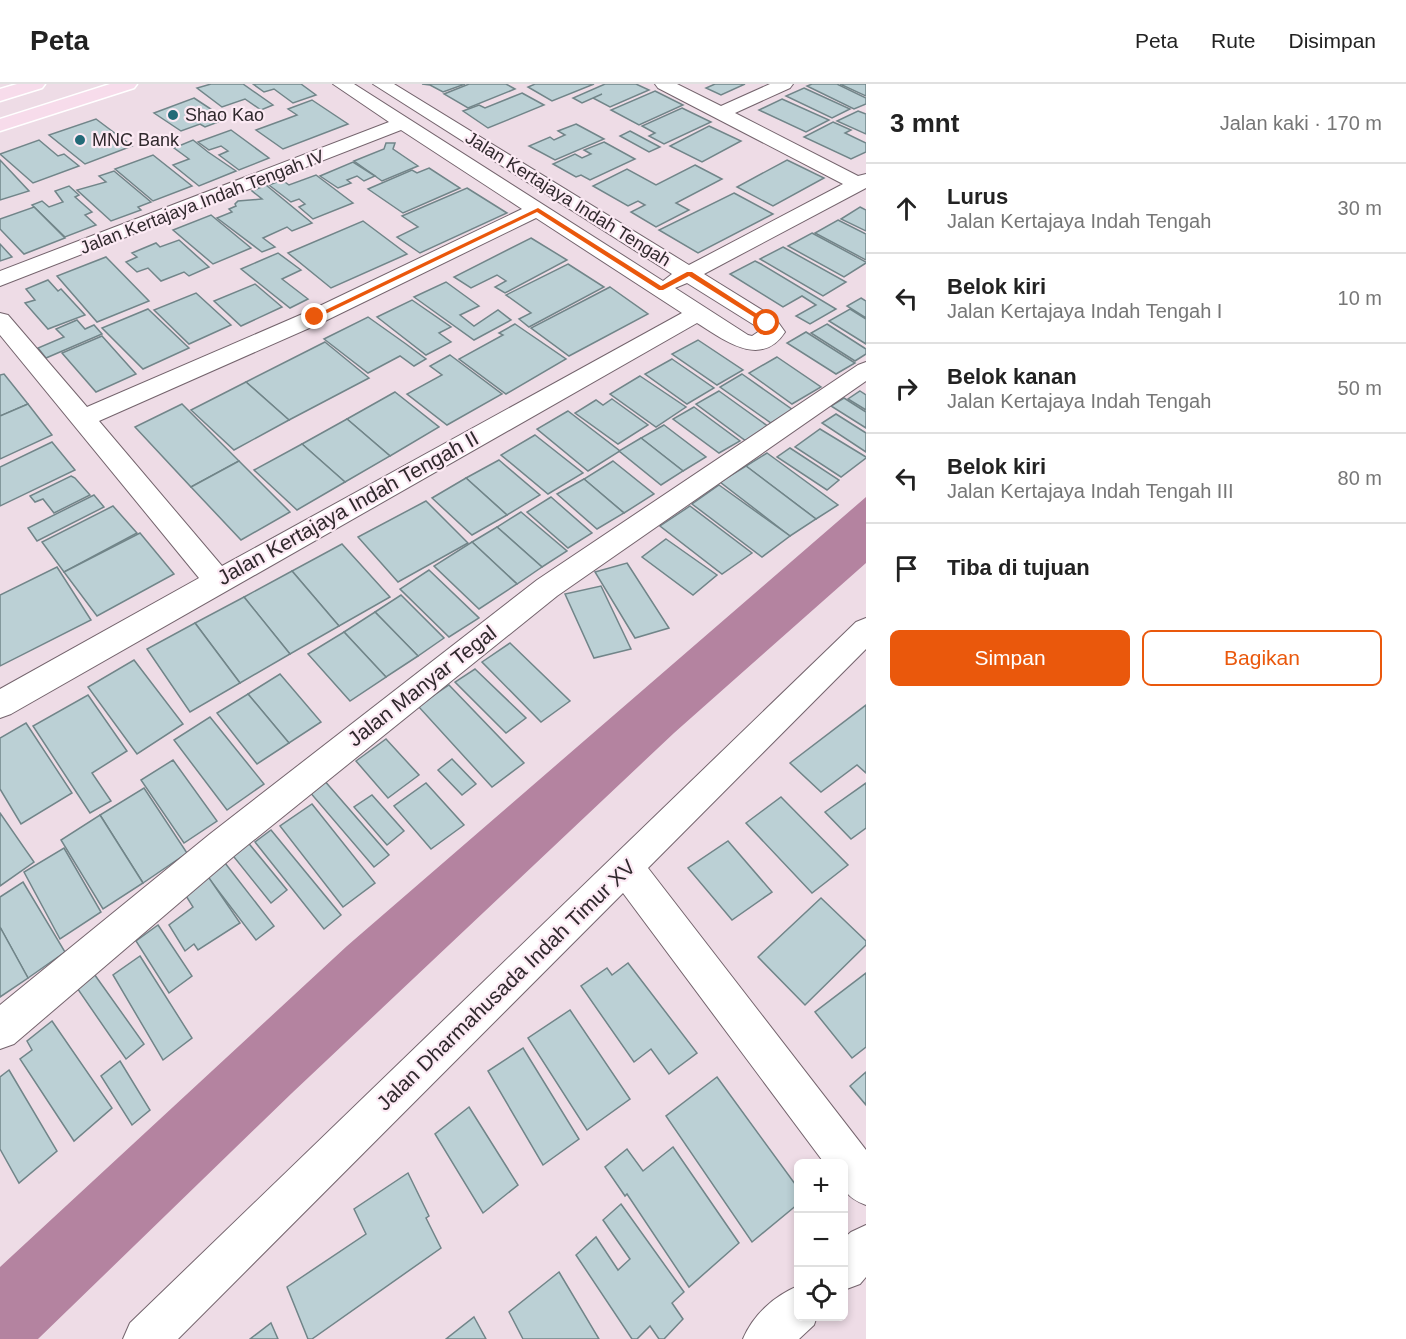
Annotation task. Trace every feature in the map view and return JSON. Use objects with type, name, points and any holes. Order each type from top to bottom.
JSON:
[{"type":"main road","points":[[0,95],[36,84]]},
{"type":"main road","points":[[0,125],[128,84]]},
{"type":"street","name":"Jalan Kertajaya Indah Tengah","points":[[342,84],[746,344],[755,344],[774,332],[767,323],[382,84]]},
{"type":"street","points":[[664,84],[862,182]]},
{"type":"street","points":[[723,112],[784,84]]},
{"type":"street","name":"Jalan Kertajaya Indah Tengah IV","points":[[0,279],[403,123]]},
{"type":"street","points":[[661,289],[862,182]]},
{"type":"street","points":[[82,419],[315,317],[538,209]]},
{"type":"street","name":"Jalan Kertajaya Indah Tengah II","points":[[0,705],[217,580],[333,518],[698,313]]},
{"type":"street","points":[[0,320],[217,580]]},
{"type":"street","name":"Jalan Manyar Tegal","points":[[0,1030],[231,838],[547,588],[866,370]]},
{"type":"street","name":"Jalan Dharmahusada Indah Timur XV","points":[[146,1339],[866,630]]},
{"type":"street","points":[[626,868],[866,1184]]},
{"type":"street","points":[[844,1267],[866,1247]]},
{"type":"street","points":[[766,1339],[794,1313]]},
{"type":"shaded area","points":[[866,497],[866,563],[674,733],[292,1093],[38,1339],[0,1339],[0,1267],[347,946]]},
{"type":"building","points":[[211,84],[243,84],[273,105],[261,110],[245,99],[222,107],[197,88]]},
{"type":"building","points":[[253,84],[301,84],[316,95],[293,103],[274,89],[264,92]]},
{"type":"building","points":[[422,84],[465,84],[443,92],[430,85]]},
{"type":"building","points":[[469,84],[506,84],[515,89],[468,108],[444,94]]},
{"type":"building","points":[[535,84],[594,84],[552,101],[528,87]]},
{"type":"building","points":[[605,84],[636,84],[649,90],[610,107],[593,98],[582,103],[573,98]]},
{"type":"building","points":[[715,84],[745,84],[721,95],[706,88]]},
{"type":"building","points":[[837,84],[866,98],[866,104],[854,109],[807,86]]},
{"type":"building","points":[[840,84],[866,84],[866,96]]},
{"type":"building","points":[[804,88],[850,109],[832,118],[786,96]]},
{"type":"building","points":[[655,91],[683,105],[639,125],[611,110]]},
{"type":"building","points":[[522,93],[544,105],[488,128],[463,111],[479,105],[485,108]]},
{"type":"building","points":[[194,98],[226,119],[205,127],[200,124],[181,131],[154,113]]},
{"type":"building","points":[[782,99],[829,120],[806,132],[759,110]]},
{"type":"building","points":[[312,100],[348,124],[283,149],[256,130],[297,115],[288,109]]},
{"type":"building","points":[[682,108],[711,122],[664,144],[649,136],[655,133],[642,126]]},
{"type":"building","points":[[858,111],[866,114],[866,134],[837,121]]},
{"type":"building","points":[[96,119],[132,146],[85,164],[49,135]]},
{"type":"building","points":[[833,122],[851,130],[845,133],[866,143],[866,152],[851,159],[804,137]]},
{"type":"building","points":[[576,124],[604,139],[555,160],[529,146],[550,137],[554,140],[565,135],[558,131]]},
{"type":"building","points":[[709,126],[741,141],[702,162],[670,146]]},
{"type":"building","points":[[231,130],[269,158],[239,170],[219,155],[228,151],[221,146],[209,150],[198,142]]},
{"type":"building","points":[[630,131],[660,147],[649,152],[620,136]]},
{"type":"building","points":[[39,140],[58,156],[64,154],[79,166],[33,183],[0,154]]},
{"type":"building","points":[[193,140],[236,171],[199,186],[173,165],[189,159],[174,148]]},
{"type":"building","points":[[604,142],[635,159],[590,180],[581,175],[576,177],[553,164],[575,154],[582,158],[591,154],[584,150]]},
{"type":"building","points":[[386,143],[395,143],[393,149],[418,166],[382,181],[354,161],[384,149]]},
{"type":"building","points":[[153,155],[192,186],[153,201],[115,169]]},
{"type":"building","points":[[0,160],[29,191],[0,200]]},
{"type":"building","points":[[787,160],[824,178],[773,206],[737,187]]},
{"type":"building","points":[[353,162],[375,176],[364,181],[357,176],[347,180],[351,183],[338,188],[320,176]]},
{"type":"building","points":[[695,165],[722,179],[676,203],[689,210],[656,227],[631,212],[645,205],[638,201],[628,206],[593,186],[627,169],[656,185]]},
{"type":"building","points":[[429,168],[460,188],[403,213],[368,189],[412,170],[417,173]]},
{"type":"building","points":[[114,171],[151,202],[138,207],[141,210],[111,221],[77,190],[106,182],[99,176]]},
{"type":"building","points":[[316,175],[353,203],[313,219],[299,207],[305,204],[299,199],[291,202],[269,185],[282,180],[289,185]]},
{"type":"building","points":[[266,185],[312,223],[292,231],[287,227],[263,238],[275,247],[262,252],[217,218],[232,212],[229,209],[236,206],[238,201],[262,199],[252,191]]},
{"type":"building","points":[[69,186],[79,195],[75,197],[92,212],[85,215],[96,225],[65,237],[32,205],[42,201],[49,207],[63,202],[55,191]]},
{"type":"building","points":[[467,188],[507,213],[420,253],[397,237],[418,227],[402,216]]},
{"type":"building","points":[[734,193],[773,214],[698,253],[659,230]]},
{"type":"building","points":[[34,207],[65,238],[24,254],[0,229],[0,219]]},
{"type":"building","points":[[860,207],[866,210],[866,231],[841,219]]},
{"type":"building","points":[[211,215],[251,248],[213,264],[173,230]]},
{"type":"building","points":[[838,220],[866,234],[866,260],[815,233]]},
{"type":"building","points":[[363,221],[407,254],[331,288],[288,253]]},
{"type":"building","points":[[812,233],[866,263],[844,277],[788,246]]},
{"type":"building","points":[[531,238],[567,260],[505,293],[495,287],[506,281],[497,275],[471,288],[454,277]]},
{"type":"building","points":[[179,240],[209,267],[189,276],[184,272],[161,281],[148,268],[137,272],[126,262],[137,257],[132,253],[156,243],[160,247]]},
{"type":"building","points":[[0,244],[12,257],[0,261]]},
{"type":"building","points":[[783,247],[846,282],[823,296],[760,259]]},
{"type":"building","points":[[278,253],[301,270],[282,279],[308,299],[290,308],[241,269]]},
{"type":"building","points":[[106,257],[149,301],[97,322],[57,276]]},
{"type":"building","points":[[755,261],[836,309],[810,324],[796,316],[816,305],[802,296],[783,307],[730,274]]},
{"type":"building","points":[[568,264],[604,287],[529,327],[519,319],[531,313],[506,295]]},
{"type":"building","points":[[48,280],[58,291],[61,289],[85,315],[48,329],[25,303],[35,300],[26,289]]},
{"type":"building","points":[[446,282],[479,306],[460,315],[474,326],[498,310],[511,320],[474,340],[414,297]]},
{"type":"building","points":[[255,284],[282,307],[241,326],[214,301]]},
{"type":"building","points":[[610,287],[648,314],[569,356],[531,328]]},
{"type":"building","points":[[196,293],[231,325],[189,344],[154,310]]},
{"type":"building","points":[[861,298],[866,301],[866,318],[847,306]]},
{"type":"building","points":[[412,300],[451,327],[439,333],[451,342],[426,355],[377,317]]},
{"type":"building","points":[[148,309],[189,348],[143,369],[102,328]]},
{"type":"building","points":[[850,309],[866,319],[866,344],[829,321]]},
{"type":"building","points":[[368,317],[426,359],[414,366],[400,356],[368,373],[324,339]]},
{"type":"building","points":[[77,320],[85,329],[94,325],[102,334],[46,358],[38,348],[64,337],[56,329]]},
{"type":"building","points":[[515,324],[566,359],[506,394],[459,359],[503,335],[499,333]]},
{"type":"building","points":[[827,324],[866,349],[866,354],[855,361],[811,333]]},
{"type":"building","points":[[806,332],[855,363],[836,374],[787,343]]},
{"type":"building","points":[[102,336],[136,374],[96,392],[62,353]]},
{"type":"building","points":[[698,340],[743,370],[717,385],[672,354]]},
{"type":"building","points":[[325,342],[369,378],[289,420],[246,382]]},
{"type":"building","points":[[450,355],[502,394],[447,425],[407,394],[442,375],[430,366]]},
{"type":"building","points":[[777,357],[821,387],[792,404],[749,373]]},
{"type":"building","points":[[672,359],[714,388],[687,404],[645,374]]},
{"type":"building","points":[[4,374],[28,404],[0,416],[0,375]]},
{"type":"building","points":[[742,374],[793,410],[771,423],[720,387]]},
{"type":"building","points":[[640,376],[686,407],[656,427],[610,394]]},
{"type":"building","points":[[246,382],[289,420],[234,450],[191,410]]},
{"type":"building","points":[[719,391],[769,427],[746,441],[696,404]]},
{"type":"building","points":[[860,391],[866,395],[866,410],[848,399]]},
{"type":"building","points":[[395,392],[439,427],[390,456],[347,419]]},
{"type":"building","points":[[844,398],[866,412],[866,428],[831,406]]},
{"type":"building","points":[[612,399],[648,425],[618,444],[575,413],[596,400],[603,405]]},
{"type":"building","points":[[28,404],[52,435],[0,459],[0,416]]},
{"type":"building","points":[[182,404],[239,461],[191,487],[135,427]]},
{"type":"building","points":[[694,407],[740,441],[719,453],[673,419]]},
{"type":"building","points":[[568,411],[620,451],[588,471],[537,429]]},
{"type":"building","points":[[836,414],[866,433],[866,452],[822,423]]},
{"type":"building","points":[[347,419],[390,456],[345,482],[302,444]]},
{"type":"building","points":[[664,425],[706,457],[683,471],[641,438]]},
{"type":"building","points":[[820,429],[866,458],[841,477],[795,447]]},
{"type":"building","points":[[535,435],[583,473],[548,494],[501,455]]},
{"type":"building","points":[[641,438],[683,471],[661,485],[619,451]]},
{"type":"building","points":[[52,442],[75,470],[0,506],[0,467]]},
{"type":"building","points":[[302,444],[345,482],[297,510],[254,470]]},
{"type":"building","points":[[790,448],[839,480],[827,490],[777,457]]},
{"type":"building","points":[[767,453],[838,505],[816,519],[746,466]]},
{"type":"building","points":[[499,460],[540,495],[507,515],[466,478]]},
{"type":"building","points":[[239,461],[290,512],[241,540],[191,487]]},
{"type":"building","points":[[613,461],[654,494],[624,513],[584,479]]},
{"type":"building","points":[[746,466],[816,519],[790,536],[720,482]]},
{"type":"building","points":[[71,476],[90,495],[54,513],[43,499],[35,502],[30,496]]},
{"type":"building","points":[[466,478],[507,515],[472,535],[432,498]]},
{"type":"building","points":[[584,479],[624,513],[597,529],[557,494]]},
{"type":"building","points":[[719,485],[790,536],[762,557],[692,504]]},
{"type":"building","points":[[94,495],[104,507],[37,541],[28,528]]},
{"type":"building","points":[[551,497],[592,533],[568,548],[527,512]]},
{"type":"building","points":[[426,501],[468,543],[398,582],[358,537]]},
{"type":"building","points":[[113,506],[137,533],[64,572],[42,542]]},
{"type":"building","points":[[690,506],[752,553],[722,574],[660,526]]},
{"type":"building","points":[[521,512],[567,551],[542,567],[497,527]]},
{"type":"building","points":[[497,527],[542,567],[517,584],[472,542]]},
{"type":"building","points":[[140,533],[174,574],[97,616],[64,572]]},
{"type":"building","points":[[666,539],[717,575],[693,595],[642,557]]},
{"type":"building","points":[[472,542],[517,584],[479,609],[434,566]]},
{"type":"building","points":[[342,544],[390,597],[339,626],[292,571]]},
{"type":"building","points":[[627,563],[669,628],[635,638],[595,572]]},
{"type":"building","points":[[57,567],[91,620],[0,666],[0,595]]},
{"type":"building","points":[[429,570],[479,618],[449,637],[400,589]]},
{"type":"building","points":[[292,571],[339,626],[290,654],[244,597]]},
{"type":"building","points":[[601,586],[631,649],[594,658],[565,594]]},
{"type":"building","points":[[401,595],[444,638],[418,656],[375,612]]},
{"type":"building","points":[[244,597],[290,654],[240,683],[195,623]]},
{"type":"building","points":[[375,612],[418,656],[386,677],[344,632]]},
{"type":"building","points":[[195,623],[240,683],[190,712],[147,649]]},
{"type":"building","points":[[344,632],[386,677],[350,701],[308,654]]},
{"type":"building","points":[[510,643],[570,701],[541,722],[482,662]]},
{"type":"building","points":[[134,660],[183,724],[137,754],[88,687]]},
{"type":"building","points":[[475,669],[526,718],[506,733],[455,682]]},
{"type":"building","points":[[280,674],[321,722],[289,743],[248,694]]},
{"type":"building","points":[[449,685],[524,763],[492,787],[418,706]]},
{"type":"building","points":[[248,694],[289,743],[257,764],[217,713]]},
{"type":"building","points":[[88,695],[127,751],[92,773],[111,801],[90,813],[33,726]]},
{"type":"building","points":[[866,705],[866,773],[857,765],[821,792],[790,763]]},
{"type":"building","points":[[210,717],[264,784],[227,810],[174,740]]},
{"type":"building","points":[[26,723],[72,793],[21,824],[0,789],[0,738]]},
{"type":"building","points":[[386,739],[419,775],[388,798],[356,761]]},
{"type":"building","points":[[452,759],[476,784],[462,795],[438,770]]},
{"type":"building","points":[[173,760],[217,821],[184,843],[141,780]]},
{"type":"building","points":[[323,779],[389,855],[374,867],[308,790]]},
{"type":"building","points":[[426,783],[464,825],[431,849],[394,806]]},
{"type":"building","points":[[866,783],[866,828],[851,839],[825,812]]},
{"type":"building","points":[[144,788],[187,853],[143,883],[100,815]]},
{"type":"building","points":[[372,795],[404,831],[387,845],[354,807]]},
{"type":"building","points":[[781,797],[848,865],[812,893],[746,823]]},
{"type":"building","points":[[312,804],[375,883],[343,907],[280,826]]},
{"type":"building","points":[[0,813],[34,862],[0,886]]},
{"type":"building","points":[[100,815],[143,883],[103,909],[61,840]]},
{"type":"building","points":[[271,830],[341,915],[324,929],[255,842]]},
{"type":"building","points":[[246,840],[287,890],[271,903],[230,852]]},
{"type":"building","points":[[728,841],[772,892],[732,920],[688,868]]},
{"type":"building","points":[[64,848],[101,912],[60,939],[24,872]]},
{"type":"building","points":[[225,863],[274,926],[256,940],[207,876]]},
{"type":"building","points":[[207,875],[240,923],[198,950],[194,944],[185,951],[169,925],[193,907],[183,891]]},
{"type":"building","points":[[23,882],[65,952],[28,978],[0,927],[0,897]]},
{"type":"building","points":[[821,898],[866,941],[866,945],[805,1005],[758,957]]},
{"type":"building","points":[[158,925],[192,976],[169,993],[136,941]]},
{"type":"building","points":[[0,927],[28,978],[0,997]]},
{"type":"building","points":[[140,956],[192,1038],[163,1060],[113,975]]},
{"type":"building","points":[[628,963],[697,1053],[669,1074],[651,1049],[634,1062],[581,986],[607,968],[612,975]]},
{"type":"building","points":[[92,971],[144,1044],[126,1059],[75,985]]},
{"type":"building","points":[[866,973],[866,1047],[852,1058],[815,1012]]},
{"type":"building","points":[[570,1010],[630,1099],[587,1130],[528,1038]]},
{"type":"building","points":[[52,1021],[112,1108],[74,1141],[20,1059],[32,1050],[27,1041]]},
{"type":"building","points":[[523,1048],[579,1139],[543,1165],[488,1071]]},
{"type":"building","points":[[120,1061],[150,1110],[132,1125],[101,1076]]},
{"type":"building","points":[[9,1070],[57,1151],[19,1183],[0,1149],[0,1077]]},
{"type":"building","points":[[866,1072],[866,1105],[850,1086]]},
{"type":"building","points":[[717,1077],[794,1183],[794,1207],[752,1242],[666,1116]]},
{"type":"building","points":[[469,1107],[518,1185],[483,1213],[435,1134]]},
{"type":"building","points":[[673,1147],[739,1243],[689,1287],[627,1194],[625,1196],[605,1167],[627,1149],[643,1171]]},
{"type":"building","points":[[408,1173],[429,1216],[426,1218],[441,1248],[312,1339],[308,1339],[287,1287],[366,1234],[354,1209]]},
{"type":"building","points":[[621,1204],[684,1292],[672,1303],[683,1319],[664,1339],[659,1339],[650,1326],[637,1339],[632,1339],[576,1255],[596,1237],[618,1270],[630,1259],[603,1220]]},
{"type":"building","points":[[559,1272],[599,1339],[523,1339],[509,1312]]},
{"type":"building","points":[[474,1317],[486,1339],[446,1339]]},
{"type":"building","points":[[271,1323],[278,1339],[250,1339]]},
{"type":"place","name":"Shao Kao","points":[[173,115]]},
{"type":"place","name":"MNC Bank","points":[[80,140]]},
{"type":"route","points":[[315,317],[538,209],[661,289],[689,274],[767,323]]}]
